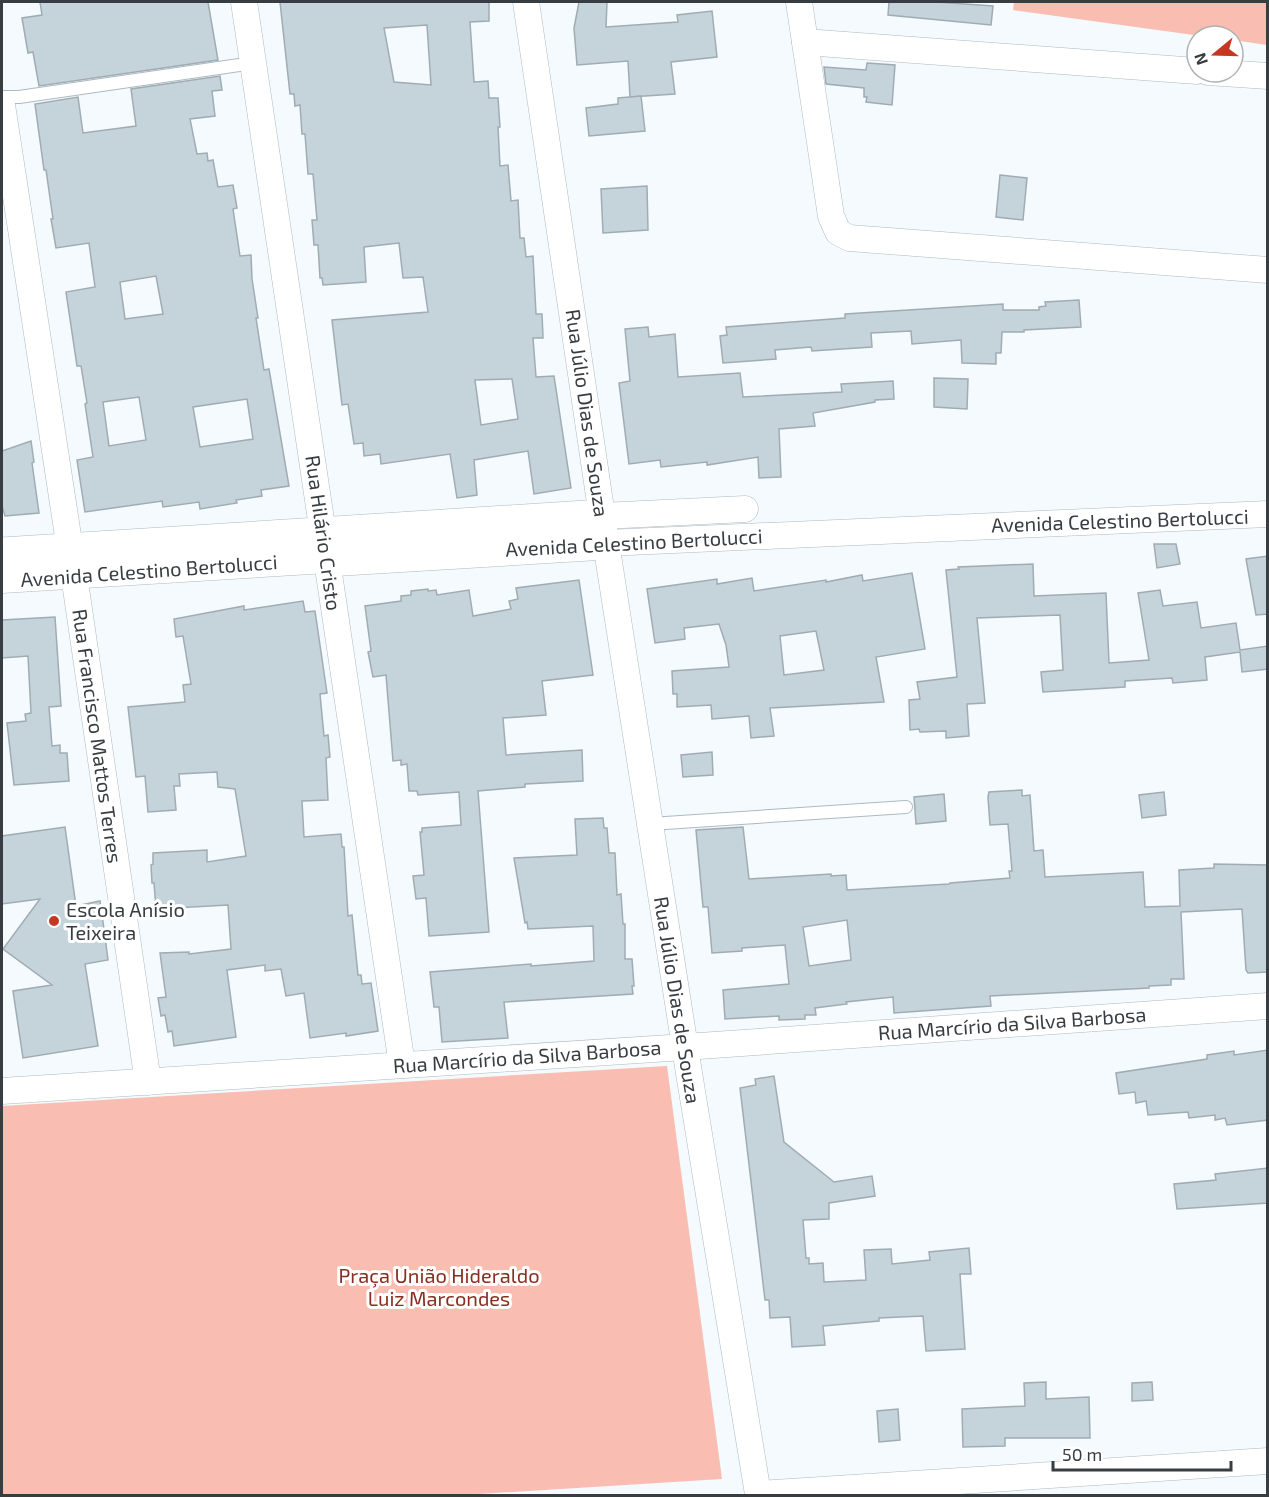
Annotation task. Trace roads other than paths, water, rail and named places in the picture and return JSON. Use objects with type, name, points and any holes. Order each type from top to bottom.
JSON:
[{"type":"street","name":"Rua Hilário Cristo","points":[[244,2],[402,1065]]},
{"type":"street","name":"Rua Júlio Dias de Souza","points":[[526,2],[604,529],[758,1494],[1268,1461]]},
{"type":"street","points":[[799,2],[831,216],[838,232],[849,238],[1268,270]]},
{"type":"street","points":[[805,42],[1185,70]]},
{"type":"street","points":[[1245,74],[1268,76]]},
{"type":"street","name":"Rua Francisco Mattos Terres","points":[[2,105],[148,1082]]},
{"type":"street","name":"Avenida Celestino Bertolucci","points":[[604,529],[745,509]]},
{"type":"street","name":"Avenida Celestino Bertolucci","points":[[2,580],[72,563],[604,529],[1268,514]]},
{"type":"street","name":"Avenida Celestino Bertolucci","points":[[2,554],[72,563]]},
{"type":"street","name":"Rua Marcírio da Silva Barbosa","points":[[2,1091],[686,1047],[1268,1005]]},
{"type":"lane","points":[[2,98],[253,63]]},
{"type":"lane","points":[[650,824],[906,807]]},
{"type":"place","name":"Escola Anísio Teixeira","points":[[54,921]]},
{"type":"park label","name":"Praça União Hideraldo Luiz Marcondes","points":[[439,1288]]}]
